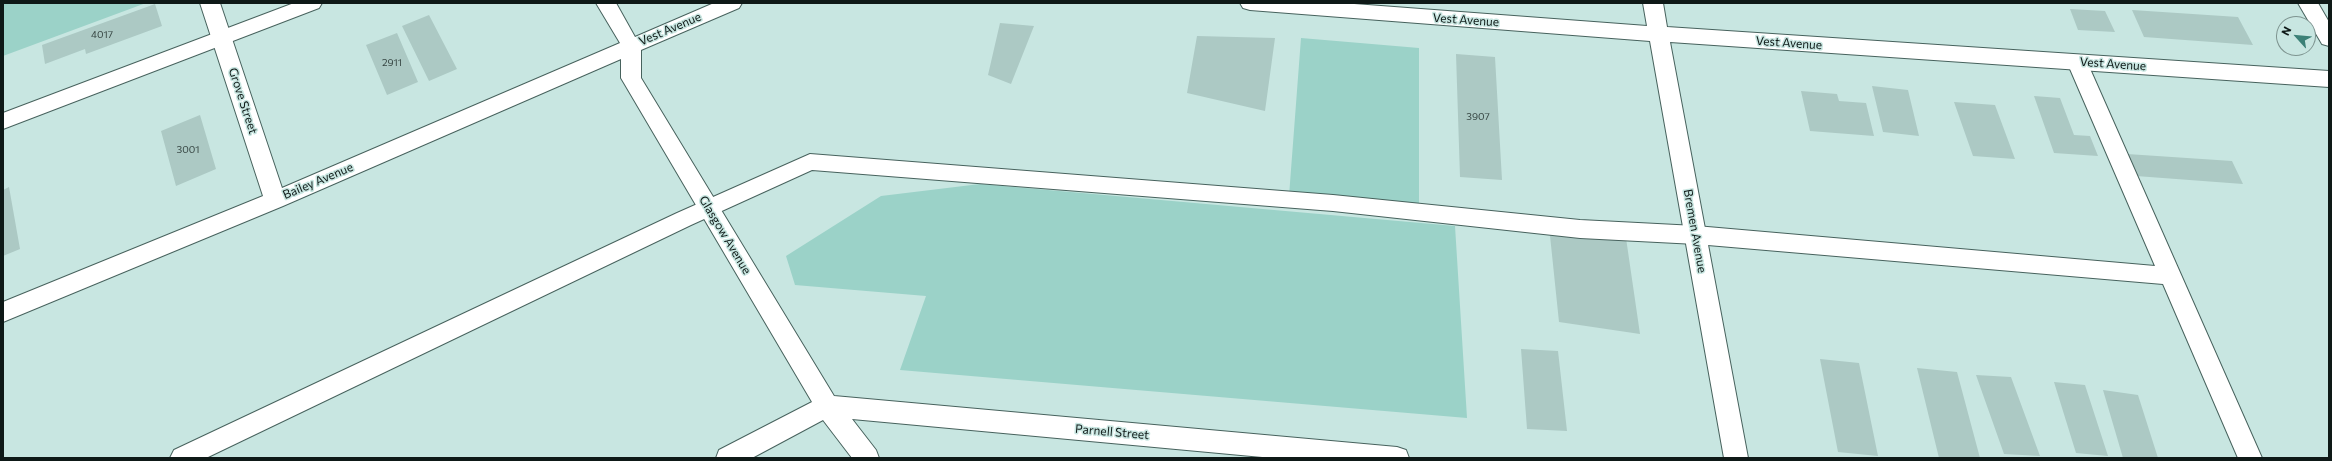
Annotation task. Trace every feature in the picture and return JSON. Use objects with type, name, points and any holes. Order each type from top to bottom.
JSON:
[{"type":"street","name":"Grove Street","points":[[210,3],[276,200]]},
{"type":"street","name":"Glasgow Avenue","points":[[606,3],[630,46],[631,78],[827,406],[867,458]]},
{"type":"street","name":"Vest Avenue","points":[[630,46],[732,3]]},
{"type":"street","name":"Vest Avenue","points":[[1250,3],[1658,34],[2329,79]]},
{"type":"street","name":"Bremen Avenue","points":[[1653,3],[1736,458]]},
{"type":"street","points":[[2308,3],[2329,39]]},
{"type":"street","name":"Bailey Avenue","points":[[3,312],[276,200],[630,46]]},
{"type":"street","points":[[728,458],[827,406]]},
{"type":"street","name":"Parnell Street","points":[[827,406],[1397,458]]},
{"type":"lane","points":[[3,121],[313,3]]},
{"type":"lane","points":[[2077,62],[2250,458]]},
{"type":"lane","points":[[182,458],[709,208],[810,162],[1325,203],[1580,229],[1696,235],[2170,276]]},
{"type":"green space","points":[[3,3],[146,3],[3,56]]},
{"type":"green space","points":[[1301,38],[1419,48],[1419,208],[1289,196]]},
{"type":"green space","points":[[980,184],[1455,226],[1467,418],[900,370],[926,296],[795,285],[786,256],[881,196]]},
{"type":"building","points":[[155,4],[162,26],[86,54],[85,49],[45,64],[42,45]]},
{"type":"building","points":[[2070,9],[2105,11],[2115,32],[2078,30]]},
{"type":"building","points":[[2132,10],[2238,17],[2253,45],[2144,37]]},
{"type":"building","points":[[429,15],[457,69],[429,81],[402,26]]},
{"type":"building","points":[[1000,23],[1034,26],[1011,84],[988,75]]},
{"type":"building","points":[[397,33],[418,82],[387,95],[366,45]]},
{"type":"building","points":[[1197,36],[1275,38],[1265,111],[1187,93]]},
{"type":"building","points":[[1456,54],[1495,57],[1502,180],[1460,177]]},
{"type":"building","points":[[1872,86],[1908,90],[1919,136],[1883,132]]},
{"type":"building","points":[[1801,91],[1837,94],[1839,101],[1866,103],[1874,136],[1810,131]]},
{"type":"building","points":[[2034,96],[2060,98],[2074,135],[2090,136],[2098,156],[2054,153]]},
{"type":"building","points":[[1954,102],[1995,105],[2015,159],[1973,156]]},
{"type":"building","points":[[200,115],[216,169],[176,186],[161,131]]},
{"type":"building","points":[[2127,154],[2232,161],[2243,184],[2136,176]]},
{"type":"building","points":[[9,187],[20,249],[3,256],[3,190]]},
{"type":"building","points":[[1549,226],[1626,238],[1640,334],[1559,322]]},
{"type":"building","points":[[1521,349],[1558,351],[1567,431],[1527,429]]},
{"type":"building","points":[[1820,359],[1859,363],[1878,456],[1838,452]]},
{"type":"building","points":[[1917,368],[1957,372],[1980,458],[1939,458]]},
{"type":"building","points":[[1976,375],[2011,377],[2040,456],[2004,454]]},
{"type":"building","points":[[2054,382],[2085,385],[2108,456],[2076,453]]},
{"type":"building","points":[[2103,390],[2138,395],[2158,458],[2123,458]]}]
